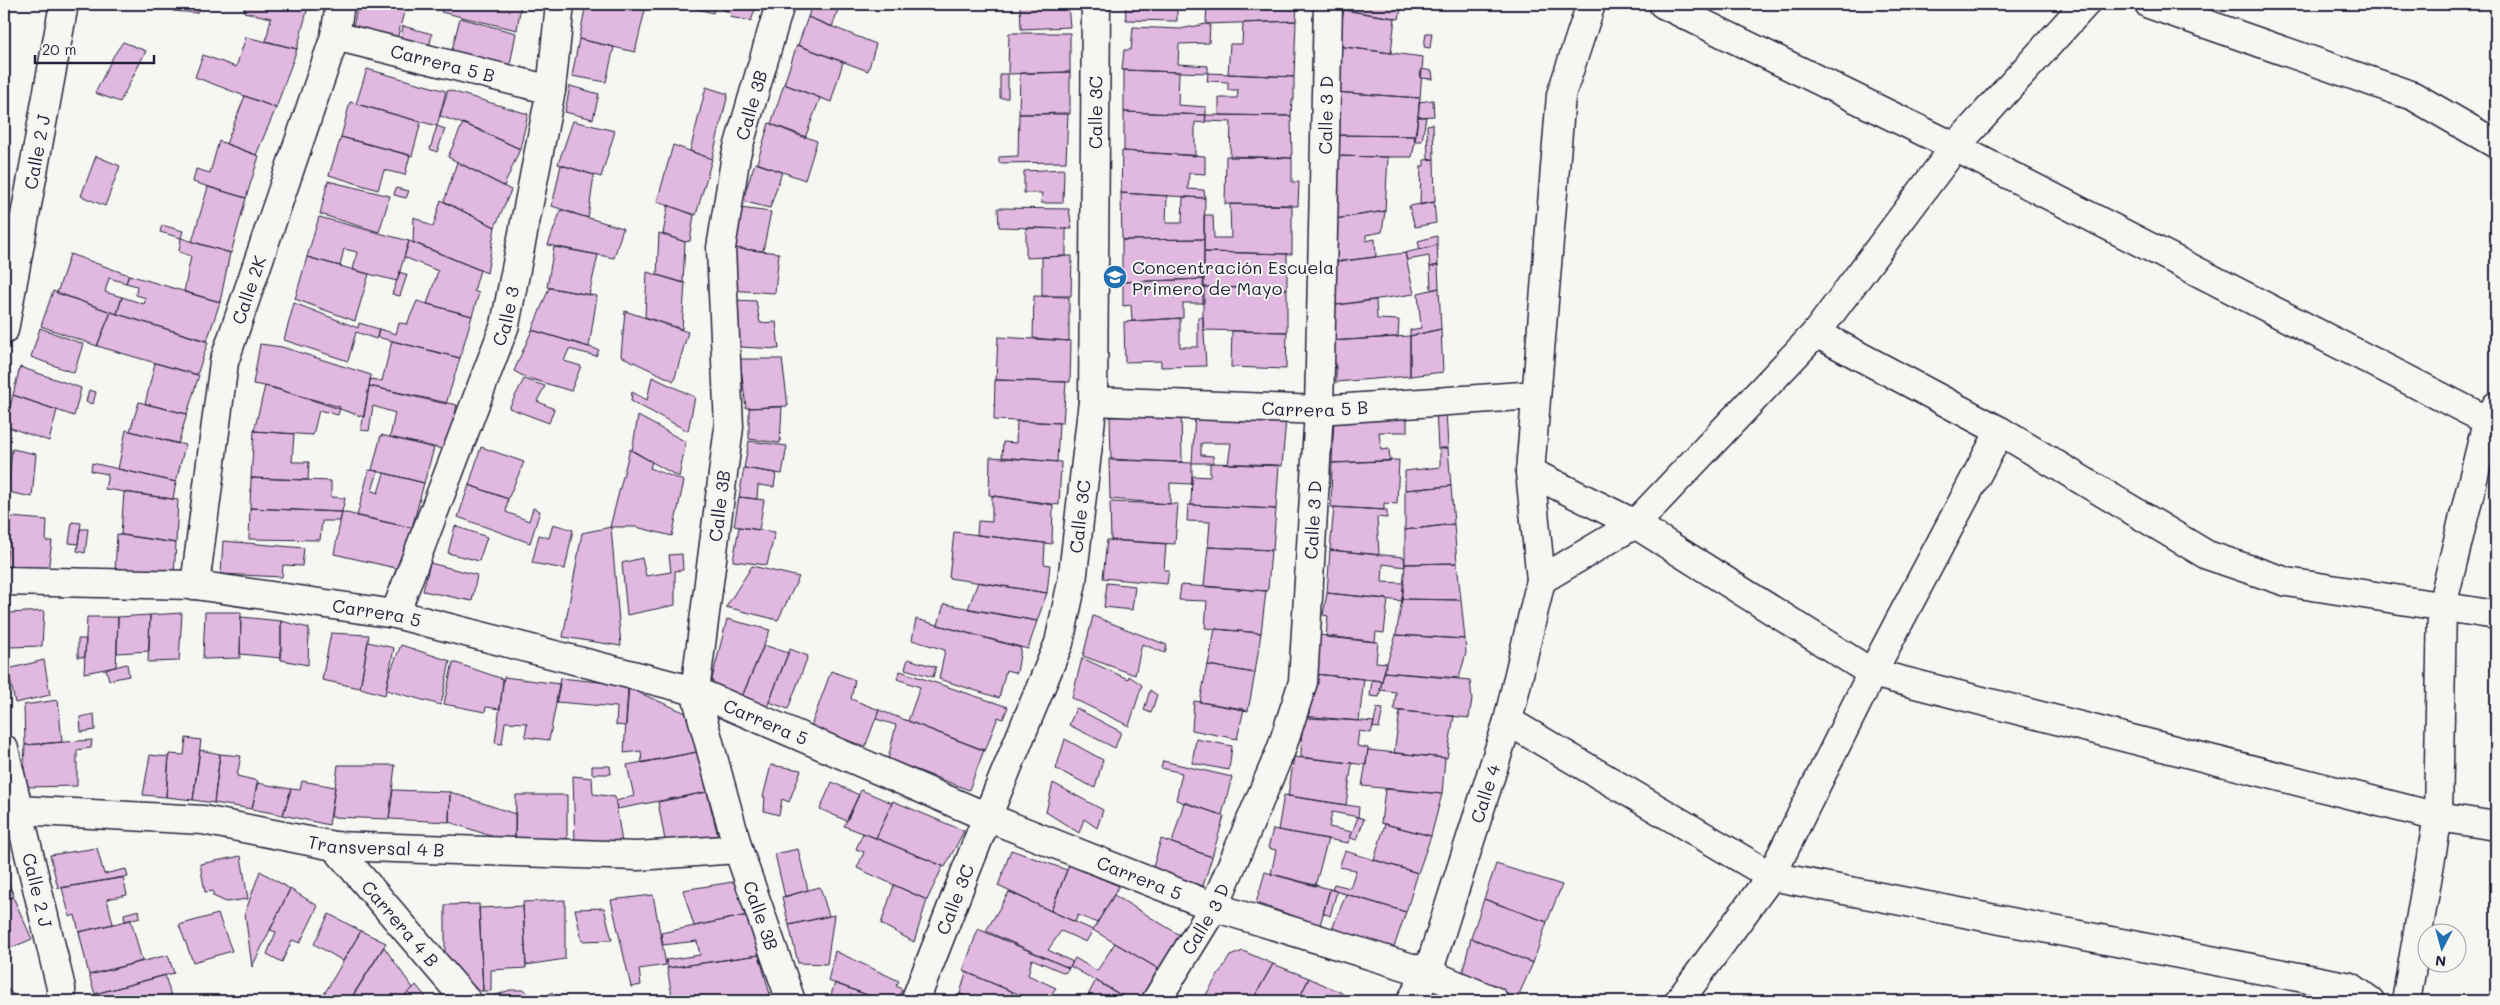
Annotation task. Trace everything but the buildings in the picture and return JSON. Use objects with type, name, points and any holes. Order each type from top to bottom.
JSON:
[{"type":"street","name":"Calle 2 J","points":[[4,330],[64,4]]},
{"type":"street","name":"Calle 2K","points":[[195,585],[224,362],[335,36],[340,4]]},
{"type":"street","name":"Calle 3","points":[[395,614],[505,325],[551,90],[560,4]]},
{"type":"street","name":"Calle 3B","points":[[780,4],[736,155],[721,248],[729,427],[695,691],[738,849],[791,1001]]},
{"type":"street","name":"Calle 3C","points":[[915,1001],[987,817],[1059,643],[1072,582],[1094,400],[1096,4]]},
{"type":"street","name":"Calle 3 D","points":[[1156,1001],[1214,907],[1281,750],[1303,682],[1319,410],[1328,4]]},
{"type":"street","name":"Calle 4","points":[[1411,1001],[1428,973],[1508,722],[1542,580],[1530,472],[1561,95],[1591,4]]},
{"type":"street","points":[[1663,4],[1955,147],[2493,417],[2442,606],[2438,817],[2406,1001]]},
{"type":"street","points":[[1542,580],[1635,524],[1816,332],[1955,147],[2085,4]]},
{"type":"street","points":[[2149,4],[2413,96],[2496,144]]},
{"type":"street","name":"Carrera 5 B","points":[[335,36],[551,90]]},
{"type":"street","points":[[1816,332],[2000,431],[2207,555],[2287,582],[2496,615]]},
{"type":"street","name":"Carrera 5 B","points":[[1094,400],[1319,410],[1536,395]]},
{"type":"street","points":[[1679,1001],[1771,876],[1872,673],[2000,431]]},
{"type":"street","points":[[1530,472],[1635,524],[1872,673],[2438,817],[2496,826]]},
{"type":"street","name":"Carrera 5","points":[[4,581],[195,585],[395,614],[695,691],[987,817],[1214,907],[1428,973],[1494,1001]]},
{"type":"street","points":[[1508,722],[1771,876],[2351,987],[2370,1001]]},
{"type":"street","name":"Calle 2 J","points":[[4,749],[61,988],[61,1001]]},
{"type":"street","name":"Transversal 4 B","points":[[18,810],[203,820],[334,846],[638,856],[738,849]]},
{"type":"street","name":"Carrera 4 B","points":[[334,846],[467,1001]]},
{"type":"place","name":"Concentración Escuela Primero de Mayo","points":[[1115,277]]}]
